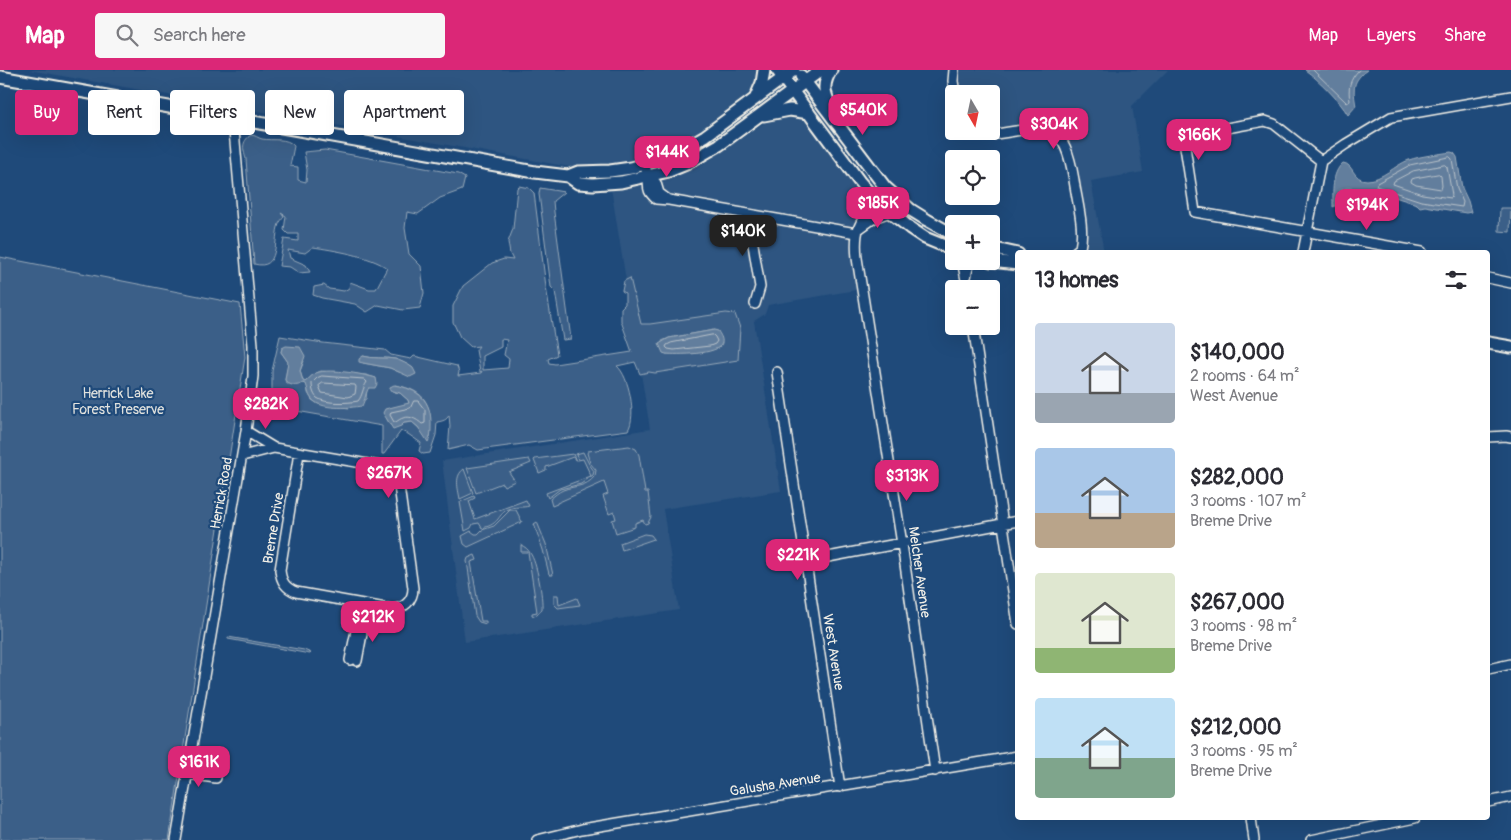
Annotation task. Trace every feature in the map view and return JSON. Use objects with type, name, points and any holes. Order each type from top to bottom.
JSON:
[{"type":"main road","points":[[756,98],[762,83],[764,70]]},
{"type":"main road","points":[[568,176],[578,172],[610,171],[644,165],[667,157],[705,136],[756,98],[780,74],[795,70],[885,186],[911,210],[945,230]]},
{"type":"main road","points":[[255,123],[568,176],[578,183],[621,182],[669,171],[705,154],[720,145],[821,70]]},
{"type":"main road","points":[[831,70],[825,81],[824,89],[834,120]]},
{"type":"main road","points":[[780,74],[859,181],[876,201],[925,238],[945,246]]},
{"type":"main road","points":[[0,77],[170,108]]},
{"type":"main road","points":[[757,117],[783,110],[809,113]]},
{"type":"main road","points":[[876,201],[889,204],[908,219],[937,235],[945,235]]},
{"type":"main road","points":[[1000,250],[1015,253]]},
{"type":"main road","points":[[1000,262],[1015,264]]},
{"type":"main road","points":[[1490,343],[1511,347]]},
{"type":"street","points":[[954,70],[954,85]]},
{"type":"street","points":[[1303,250],[1321,160],[1391,117],[1511,96]]},
{"type":"street","points":[[1321,160],[1274,124],[1265,121],[1194,134],[1184,140],[1195,212],[1410,250]]},
{"type":"street","points":[[1000,133],[1037,128],[1050,131],[1060,138],[1067,149],[1071,162],[1082,232],[1079,250]]},
{"type":"street","name":"Herrick Road","points":[[176,840],[242,456],[253,376],[253,346],[234,135]]},
{"type":"street","points":[[644,165],[648,176],[647,185],[653,196],[661,200],[857,231],[874,218],[890,212]]},
{"type":"street","name":"Melcher Avenue","points":[[876,201],[863,218],[857,231],[856,258],[902,544],[934,771]]},
{"type":"street","points":[[753,215],[751,232],[760,287],[755,304]]},
{"type":"street","points":[[964,270],[966,278]]},
{"type":"street","points":[[966,278],[968,270]]},
{"type":"street","points":[[1490,278],[1511,283]]},
{"type":"street","points":[[973,335],[1015,605]]},
{"type":"street","name":"West Avenue","points":[[777,372],[840,787]]},
{"type":"street","name":"Breme Drive","points":[[246,431],[274,448],[384,467],[393,473],[398,481],[413,588],[412,598],[407,604],[397,609],[296,592],[286,588],[280,570],[300,453]]},
{"type":"street","points":[[1490,437],[1511,437]]},
{"type":"street","name":"Breme Drive","points":[[242,456],[274,448]]},
{"type":"street","points":[[806,561],[1015,522]]},
{"type":"street","points":[[354,661],[356,631],[359,628],[363,604]]},
{"type":"street","points":[[1490,669],[1511,664]]},
{"type":"street","name":"Galusha Avenue","points":[[542,839],[582,829],[1015,757]]},
{"type":"street","points":[[187,774],[216,778]]},
{"type":"street","points":[[1490,802],[1511,797]]},
{"type":"street","points":[[1250,820],[1254,840]]},
{"type":"street","points":[[1311,840],[1406,820]]},
{"type":"shaded area","points":[[29,70],[759,70],[756,85],[746,96],[715,123],[679,146],[642,161],[614,166],[576,168],[392,135],[464,135],[464,90],[344,90],[344,126],[334,125],[334,90],[265,90],[265,112],[255,110],[255,90],[170,90],[170,95],[160,93],[160,90],[141,90]]},
{"type":"shaded area","points":[[951,70],[1168,70],[1132,106],[1143,172],[1091,181],[1104,250],[1072,250],[1078,242],[1079,231],[1068,164],[1059,142],[1049,135],[1036,132],[1000,137],[1000,85],[950,85]]},
{"type":"shaded area","points":[[783,115],[798,117],[809,124],[879,209],[856,236],[862,289],[768,305],[765,314],[754,321],[781,491],[663,509],[679,610],[465,642],[442,461],[650,429],[611,188],[667,177],[690,170],[705,163],[770,119]]},
{"type":"green space","points":[[251,135],[254,135],[262,139],[284,140],[291,143],[294,146],[290,166],[298,167],[298,180],[306,182],[307,170],[304,152],[325,150],[458,174],[465,178],[462,190],[440,198],[418,214],[407,212],[405,228],[409,254],[421,266],[424,293],[420,308],[403,310],[378,305],[367,312],[355,304],[313,295],[314,287],[324,285],[329,289],[344,291],[349,288],[350,282],[369,289],[376,289],[387,268],[362,257],[313,247],[305,253],[288,250],[290,258],[306,265],[310,272],[299,273],[290,267],[279,266],[284,239],[298,241],[298,234],[288,234],[284,230],[286,216],[281,213],[284,217],[277,230],[272,258],[263,265],[254,264],[244,149],[246,140]]},
{"type":"green space","points":[[519,186],[529,188],[534,193],[557,355],[548,359],[549,363],[555,364],[632,352],[621,321],[621,308],[625,304],[625,293],[622,291],[624,281],[630,278],[641,324],[726,313],[735,314],[740,328],[738,360],[640,374],[635,362],[617,366],[625,378],[632,406],[631,424],[628,430],[478,450],[469,445],[448,450],[449,415],[444,420],[437,422],[436,435],[430,453],[423,454],[419,451],[421,443],[401,431],[384,454],[382,454],[382,426],[268,406],[272,390],[272,371],[280,336],[385,350],[391,355],[411,359],[414,356],[457,366],[458,376],[481,373],[476,350],[479,346],[471,347],[460,337],[453,322],[453,306],[463,286],[492,263],[504,259],[513,260],[508,242],[513,229],[517,188]],"holes":[[[714,330],[719,348],[696,353],[666,354],[662,341]],[[501,339],[507,340],[504,355],[509,359],[508,368],[483,370],[483,356],[501,347]],[[282,348],[304,361],[300,371],[305,382],[321,371],[366,375],[376,378],[367,389],[366,399],[349,408],[318,404],[312,400],[308,393],[307,384],[287,384],[285,380],[288,362],[281,352]],[[363,356],[391,358],[413,368],[399,372],[390,368],[363,363]],[[395,385],[415,391],[422,396],[429,409],[430,438],[412,422],[390,425],[386,409],[409,404],[408,400],[400,393],[394,392]]]},
{"type":"green space","points":[[540,188],[564,192],[553,201],[571,339],[563,340],[555,291],[551,287],[539,194]]},
{"type":"green space","points":[[1500,208],[1511,208],[1510,232],[1499,231]]},
{"type":"green space","name":"Herrick Lake Forest Preserve","points":[[0,257],[240,304],[245,357],[169,840],[0,840]]},
{"type":"green space","points":[[629,446],[636,449],[639,455],[645,492],[648,492],[651,517],[648,523],[645,524],[643,520],[635,523],[635,527],[616,533],[612,520],[616,519],[614,512],[609,514],[603,496],[608,494],[604,482],[552,506],[550,499],[558,493],[568,488],[588,483],[595,476],[596,470],[590,463],[588,451]]},
{"type":"green space","points":[[583,452],[594,471],[593,475],[581,484],[560,489],[548,498],[546,493],[591,476],[583,459],[578,460],[576,454]]},
{"type":"green space","points":[[573,454],[576,461],[573,457],[546,467],[546,470],[539,473],[534,460],[535,459]]},
{"type":"green space","points":[[529,459],[531,463],[509,472],[515,481],[504,486],[502,483],[476,493],[467,468]]},
{"type":"green space","points":[[464,469],[473,493],[460,499],[458,479]]},
{"type":"green space","points":[[474,496],[475,498],[469,501],[475,519],[526,500],[529,506],[509,509],[493,524],[482,528],[479,523],[473,524],[471,528],[465,531],[460,502]]},
{"type":"green space","points":[[510,510],[516,510],[522,522],[468,547],[464,544],[462,536],[471,531],[478,534],[482,530],[494,526]]},
{"type":"green space","points":[[537,522],[546,544],[553,575],[549,574],[534,524]]},
{"type":"green space","points":[[644,534],[651,535],[654,539],[622,550],[620,543]]},
{"type":"green space","points":[[521,545],[527,549],[533,557],[542,596],[542,609],[534,616],[532,613],[537,612],[528,552],[521,552]]},
{"type":"green space","points":[[475,555],[477,560],[471,562],[481,621],[486,621],[486,624],[479,622],[475,616],[467,561],[468,558]]},
{"type":"green space","points":[[554,595],[558,595],[559,605],[577,598],[580,605],[558,608],[554,604]]},
{"type":"green space","points":[[228,637],[304,650],[311,653],[228,639]]},
{"type":"water","points":[[1305,70],[1367,70],[1356,82],[1354,95],[1356,106],[1348,115],[1340,103]]},
{"type":"water","points":[[1451,152],[1457,157],[1462,188],[1471,212],[1420,207],[1417,204],[1388,195],[1350,188],[1339,191],[1335,206],[1333,207],[1336,172],[1343,163],[1347,164],[1358,177],[1367,180],[1378,178],[1409,160]]},
{"type":"water","points":[[714,330],[718,331],[722,338],[722,343],[719,347],[706,352],[666,354],[663,353],[659,344],[669,338]]},
{"type":"water","points":[[286,346],[300,347],[305,356],[300,371],[305,382],[319,372],[335,371],[376,378],[377,384],[375,388],[368,389],[362,406],[343,408],[328,407],[316,403],[309,394],[306,384],[293,385],[285,380],[288,362],[281,352],[282,348]]},
{"type":"water","points":[[363,356],[395,359],[413,368],[416,374],[410,377],[390,368],[359,362],[359,359]]},
{"type":"water","points":[[394,385],[410,389],[422,397],[426,403],[431,417],[431,434],[428,442],[418,427],[412,422],[404,423],[393,429],[383,413],[385,409],[409,403],[400,393],[390,390],[390,387]]}]
